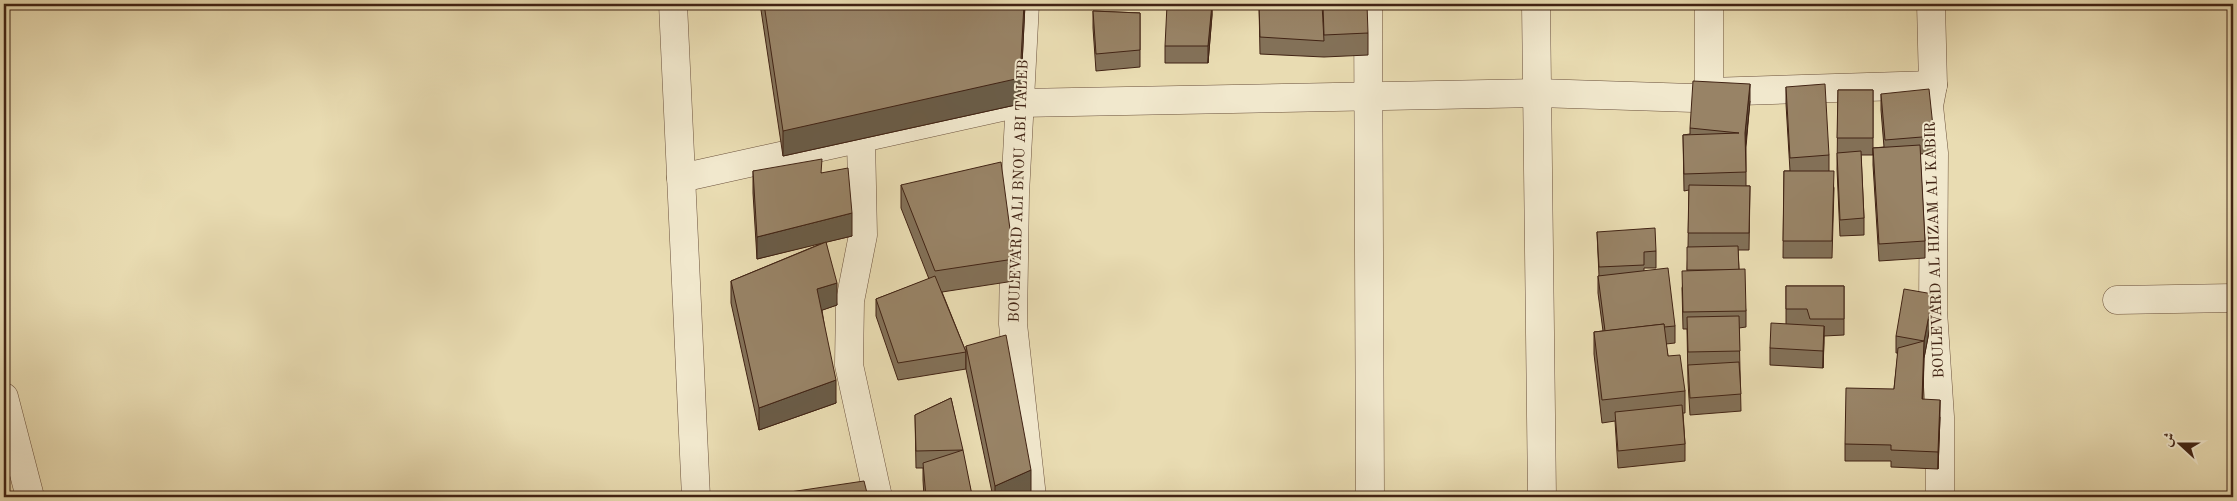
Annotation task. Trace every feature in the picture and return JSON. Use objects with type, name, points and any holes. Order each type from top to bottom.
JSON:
[{"type":"street","points":[[674,4],[696,497]]},
{"type":"street","name":"BOULEVARD ALI BNOU ABI TALEB","points":[[1025,4],[1015,194],[1013,324],[1032,497]]},
{"type":"street","points":[[1368,4],[1370,497]]},
{"type":"street","points":[[1536,4],[1542,497]]},
{"type":"street","points":[[1709,4],[1709,92]]},
{"type":"street","name":"BOULEVARD AL HIZAM AL KABIR","points":[[1931,4],[1933,85],[1929,106],[1934,153],[1932,310],[1940,417],[1940,497]]},
{"type":"street","points":[[681,178],[1020,104],[1538,93],[1693,98],[1709,92],[1933,85]]},
{"type":"street","points":[[860,139],[863,235],[850,301],[849,365],[878,497]]},
{"type":"street","points":[[2117,300],[2233,298]]},
{"type":"street","points":[[4,397],[30,497]]},
{"type":"building","points":[[764,4],[1024,4],[1020,78],[783,131]]},
{"type":"building","points":[[1212,4],[1208,46],[1165,46],[1167,5]]},
{"type":"building","points":[[1259,4],[1322,4],[1324,41],[1260,37]]},
{"type":"building","points":[[1323,4],[1367,4],[1368,33],[1324,35]]},
{"type":"building","points":[[1093,11],[1140,13],[1140,50],[1096,54]]},
{"type":"building","points":[[1693,81],[1750,84],[1745,133],[1746,172],[1684,174],[1683,135],[1739,133],[1690,128]]},
{"type":"building","points":[[1825,84],[1829,155],[1790,158],[1786,87]]},
{"type":"building","points":[[1929,89],[1934,136],[1885,140],[1881,94]]},
{"type":"building","points":[[1838,90],[1873,90],[1873,138],[1837,138]]},
{"type":"building","points":[[1920,145],[1925,241],[1879,244],[1873,148]]},
{"type":"building","points":[[1861,151],[1864,218],[1840,220],[1837,153]]},
{"type":"building","points":[[822,159],[821,173],[848,168],[852,213],[757,237],[753,171]]},
{"type":"building","points":[[1001,162],[1014,259],[935,271],[901,185]]},
{"type":"building","points":[[1784,171],[1834,171],[1832,241],[1783,241]]},
{"type":"building","points":[[1689,185],[1750,186],[1749,233],[1688,233]]},
{"type":"building","points":[[1655,228],[1656,251],[1644,252],[1644,265],[1599,267],[1597,232]]},
{"type":"building","points":[[826,242],[837,283],[817,289],[836,380],[759,408],[731,281]]},
{"type":"building","points":[[1738,246],[1739,270],[1687,270],[1687,247]]},
{"type":"building","points":[[1668,268],[1675,326],[1664,327],[1664,324],[1605,331],[1598,276]]},
{"type":"building","points":[[1745,269],[1746,311],[1683,312],[1682,271]]},
{"type":"building","points":[[935,276],[966,352],[898,363],[876,299]]},
{"type":"building","points":[[1786,286],[1844,286],[1844,319],[1810,319],[1807,309],[1786,309]]},
{"type":"building","points":[[1904,289],[1933,294],[1924,341],[1896,336]]},
{"type":"building","points":[[1739,316],[1740,351],[1688,352],[1687,317]]},
{"type":"building","points":[[1771,323],[1824,326],[1823,351],[1770,348]]},
{"type":"building","points":[[1664,324],[1668,356],[1680,355],[1685,391],[1602,400],[1594,332]]},
{"type":"building","points":[[1006,335],[1031,470],[995,486],[966,346]]},
{"type":"building","points":[[1924,341],[1922,399],[1940,400],[1938,452],[1891,450],[1891,445],[1845,444],[1846,388],[1894,389],[1898,348]]},
{"type":"building","points":[[1739,362],[1741,394],[1690,398],[1688,365]]},
{"type":"building","points":[[951,398],[963,450],[916,451],[915,415]]},
{"type":"building","points":[[1682,405],[1685,444],[1618,451],[1615,412]]},
{"type":"building","points":[[963,450],[972,495],[966,497],[926,497],[923,463]]},
{"type":"building","points":[[864,481],[868,497],[792,497],[790,492]]},
{"type":"building","points":[[4,486],[7,497],[4,497]]}]
